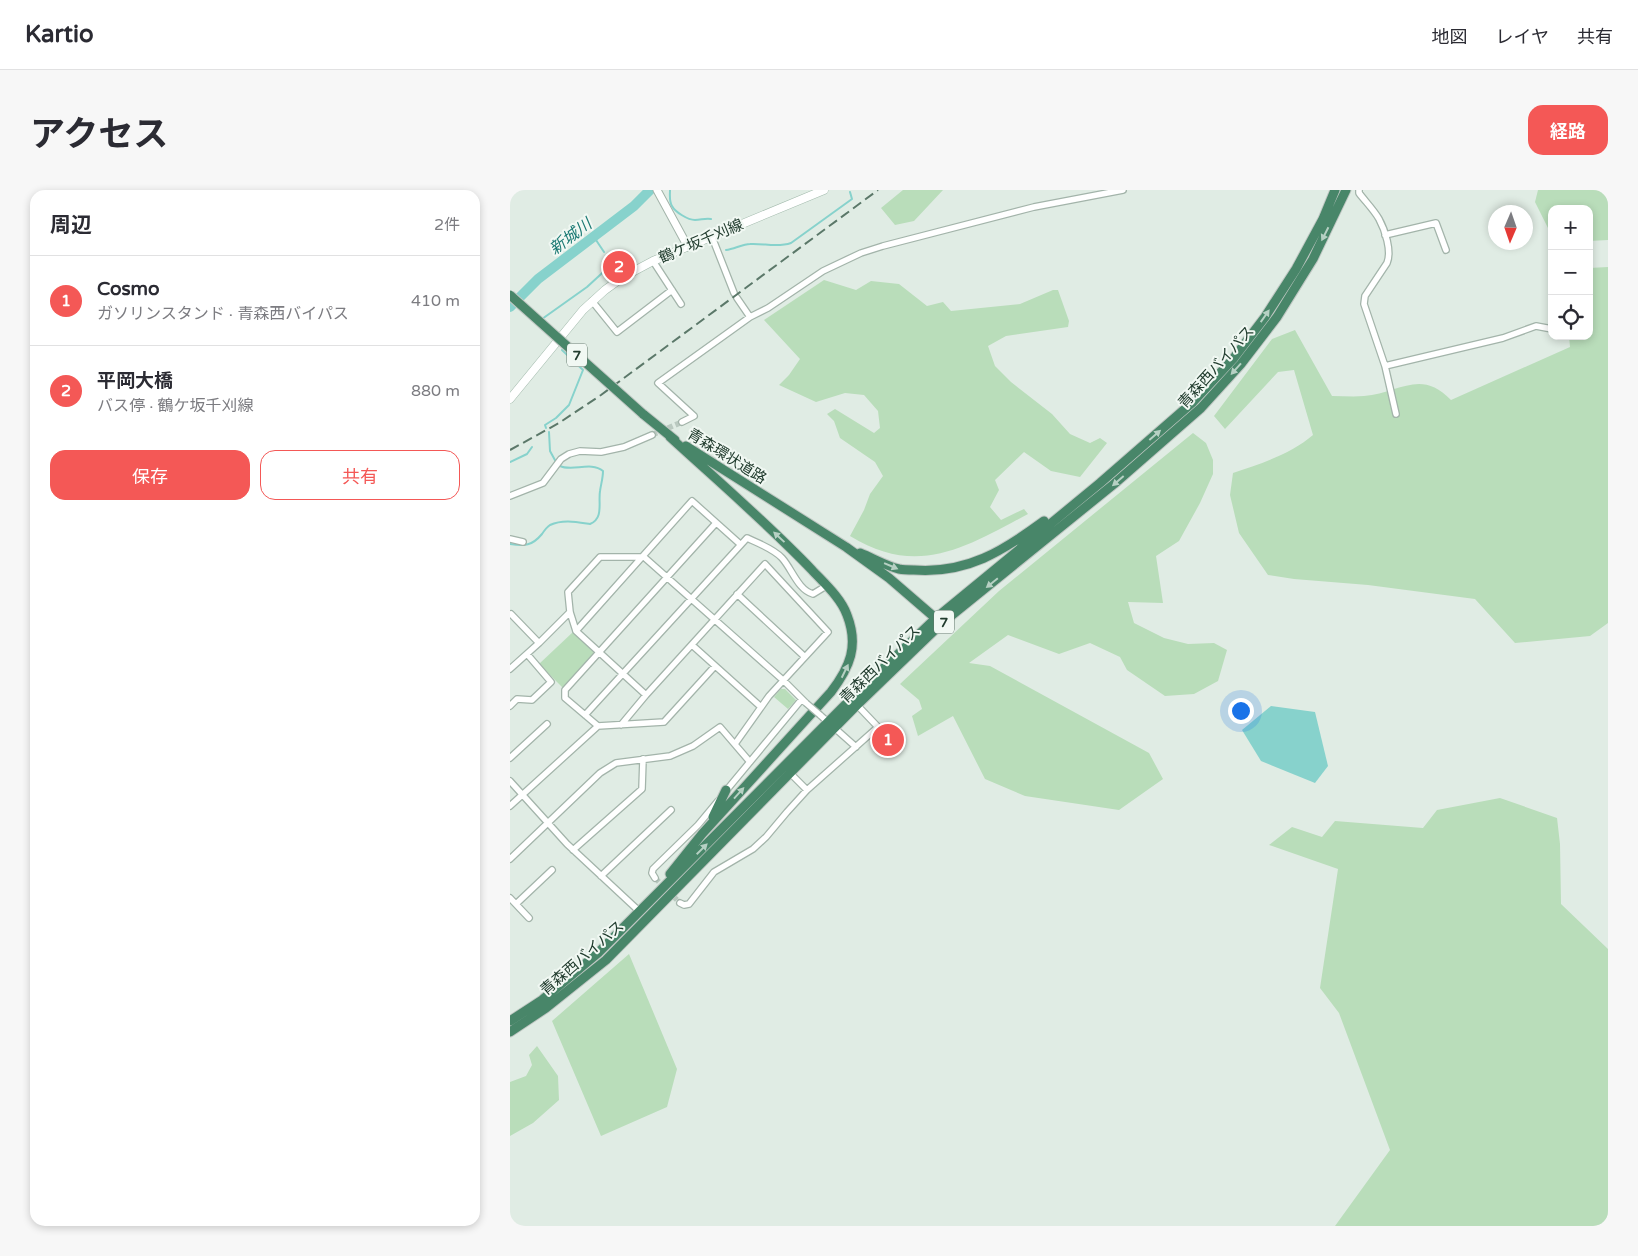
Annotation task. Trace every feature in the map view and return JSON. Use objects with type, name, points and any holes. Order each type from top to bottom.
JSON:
[{"type":"highway","name":"青森西バイパス","points":[[510,1032],[546,1008],[606,960],[791,774],[854,696],[1193,402],[1233,359],[1265,318],[1296,269],[1335,190]]},
{"type":"highway","name":"青森西バイパス","points":[[510,1021],[542,1000],[598,954],[639,911],[832,725],[857,705],[939,621],[1114,484],[1201,408],[1241,364],[1277,317],[1313,259],[1346,190]]},
{"type":"highway","name":"青森環状道路","points":[[510,295],[670,437],[846,547],[889,578],[939,621]]},
{"type":"highway","points":[[639,911],[702,834],[830,692],[847,668],[853,639],[843,605],[826,586],[790,547],[670,437]]},
{"type":"highway","points":[[846,547],[899,569],[934,572],[965,566],[991,555],[1020,539],[1100,483]]},
{"type":"highway","points":[[702,834],[717,810],[726,790]]},
{"type":"main road","name":"鶴ケ坂千刈線","points":[[510,399],[568,327],[592,301],[623,277],[653,261],[824,190]]},
{"type":"street","points":[[657,190],[688,247]]},
{"type":"street","points":[[1077,190],[1079,198]]},
{"type":"street","points":[[682,422],[694,416],[658,383],[750,317],[768,308],[823,271],[862,253],[884,246],[1009,213],[1123,190]]},
{"type":"street","points":[[1359,190],[1359,193],[1379,218],[1385,235],[1389,258],[1365,296],[1364,304],[1385,366],[1396,414]]},
{"type":"street","points":[[1385,235],[1436,222],[1446,250]]},
{"type":"street","points":[[712,237],[736,296],[750,317]]},
{"type":"street","points":[[653,261],[681,304]]},
{"type":"street","points":[[592,301],[617,332],[672,290]]},
{"type":"street","points":[[1385,366],[1503,338],[1536,326],[1548,328]]},
{"type":"street","points":[[510,496],[543,483],[561,459],[569,454],[624,448],[652,435]]},
{"type":"street","points":[[576,631],[692,501],[740,544]]},
{"type":"street","points":[[598,726],[565,698],[565,690],[716,523]]},
{"type":"street","points":[[585,715],[747,538],[781,556],[808,593],[813,594],[826,586]]},
{"type":"street","points":[[510,539],[523,542]]},
{"type":"street","points":[[646,695],[576,631],[570,612],[568,592],[600,557],[644,557],[856,747]]},
{"type":"street","points":[[621,725],[765,564],[828,632],[761,707],[735,744]]},
{"type":"street","points":[[737,594],[805,657]]},
{"type":"street","points":[[510,669],[570,612]]},
{"type":"street","points":[[511,614],[539,643]]},
{"type":"street","points":[[692,645],[761,707]]},
{"type":"street","points":[[510,706],[517,699],[532,700],[551,682],[527,654]]},
{"type":"street","points":[[510,806],[598,726],[664,722],[715,666]]},
{"type":"street","points":[[654,878],[653,870],[698,825],[804,701]]},
{"type":"street","points":[[680,903],[684,905],[689,904],[714,872],[760,843],[807,790],[878,727],[857,705]]},
{"type":"street","points":[[510,758],[547,724]]},
{"type":"street","points":[[510,859],[600,774],[616,763],[670,756],[693,746],[720,727],[750,762]]},
{"type":"street","points":[[574,850],[642,789],[643,759]]},
{"type":"street","points":[[791,774],[807,790]]},
{"type":"street","points":[[510,781],[574,850],[639,911]]},
{"type":"street","points":[[601,876],[672,810]]},
{"type":"street","points":[[516,904],[552,870]]},
{"type":"street","points":[[510,898],[529,918]]},
{"type":"green space","points":[[903,190],[943,190],[914,221],[895,225],[881,208]]},
{"type":"green space","points":[[1538,190],[1608,190],[1608,240],[1593,241],[1593,205],[1548,205],[1548,228],[1535,202]]},
{"type":"green space","points":[[1608,267],[1608,623],[1590,636],[1515,643],[1475,599],[1368,585],[1268,575],[1239,533],[1230,495],[1233,473],[1285,453],[1313,435],[1294,370],[1278,372],[1225,429],[1214,416],[1272,339],[1295,330],[1332,396],[1364,396],[1420,384],[1430,385],[1451,400],[1570,347],[1569,340],[1593,340],[1593,268]]},
{"type":"green space","points":[[824,280],[856,290],[871,281],[899,284],[927,306],[943,302],[951,311],[1020,304],[1053,290],[1058,290],[1069,321],[1068,327],[1006,336],[988,346],[995,366],[1011,382],[1052,414],[1070,434],[1090,443],[1100,438],[1107,443],[1080,477],[1051,471],[1024,452],[995,480],[999,490],[990,507],[1001,520],[1024,509],[1028,514],[962,547],[920,556],[898,555],[875,548],[850,536],[870,494],[883,476],[875,462],[840,438],[834,421],[827,414],[835,409],[874,433],[880,428],[878,411],[864,395],[845,393],[816,402],[779,385],[800,359],[764,320]]},
{"type":"green space","points":[[1193,433],[1206,443],[1213,460],[1213,474],[1200,503],[1179,541],[1156,556],[1163,603],[1128,602],[1134,623],[1164,638],[1188,644],[1214,643],[1227,650],[1218,681],[1194,694],[1165,696],[1127,670],[1120,657],[1090,643],[1059,654],[1008,635],[969,663],[990,666],[1149,753],[1163,779],[1119,810],[1025,796],[985,779],[953,716],[918,736],[912,716],[922,709],[919,700],[900,684],[999,591]]},
{"type":"green space","points":[[573,632],[594,654],[563,688],[539,664]]},
{"type":"green space","points":[[781,689],[785,689],[796,700],[788,709],[774,697]]},
{"type":"green space","points":[[1500,798],[1557,818],[1560,844],[1561,904],[1608,949],[1608,1226],[1335,1226],[1390,1150],[1339,1013],[1320,988],[1338,869],[1269,845],[1292,827],[1322,837],[1335,821],[1423,828],[1437,810]]},
{"type":"green space","points":[[629,954],[677,1069],[667,1107],[601,1136],[552,1021]]},
{"type":"green space","points":[[537,1046],[558,1076],[559,1100],[533,1123],[510,1136],[510,1082],[526,1076],[532,1065],[529,1055]]},
{"type":"water","points":[[1271,706],[1315,712],[1328,766],[1315,783],[1261,761],[1242,730]]},
{"type":"waterway","name":"新城川","points":[[510,307],[538,279],[634,206],[650,190]]},
{"type":"waterway","points":[[670,190],[671,204],[679,213],[692,220],[711,219]]},
{"type":"waterway","points":[[726,250],[747,244],[781,245],[791,243],[852,199],[850,192]]},
{"type":"waterway","points":[[594,237],[604,252]]},
{"type":"waterway","points":[[542,319],[587,287],[612,264]]},
{"type":"waterway","points":[[546,428],[545,425],[556,418],[569,405],[583,370],[562,350]]},
{"type":"waterway","points":[[549,432],[550,451],[556,462]]},
{"type":"waterway","points":[[510,462],[527,454],[532,447]]},
{"type":"waterway","points":[[510,544],[524,545],[531,543],[549,526],[555,523],[590,524],[597,518],[600,510],[603,471],[593,467],[565,468],[560,466]]},
{"type":"tunnel","points":[[652,435],[682,422]]},
{"type":"tunnel","points":[[655,878],[680,903]]},
{"type":"railway","points":[[510,450],[559,423],[601,395],[878,190]]},
{"type":"place","name":"平岡大橋","points":[[619,267]]},
{"type":"place","name":"Cosmo","points":[[888,740]]}]
